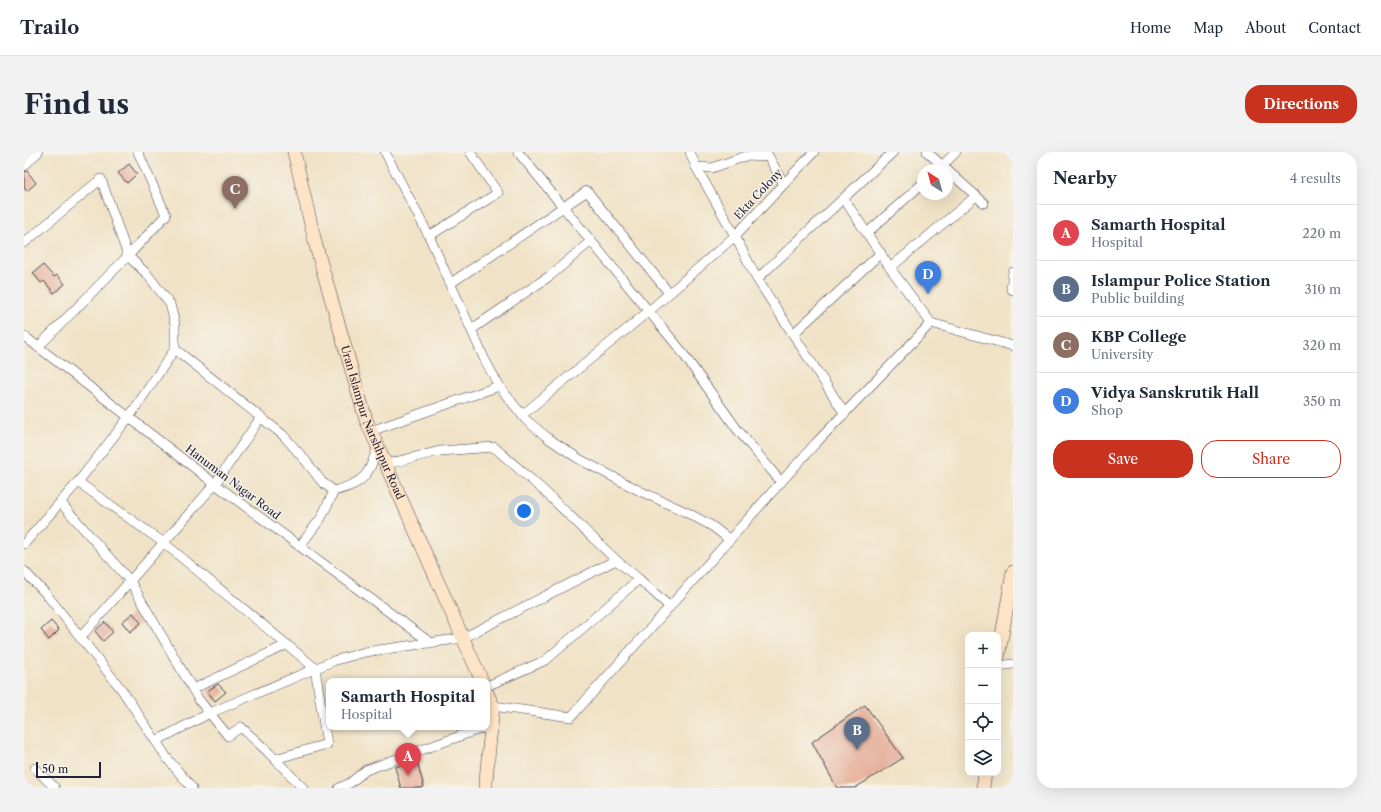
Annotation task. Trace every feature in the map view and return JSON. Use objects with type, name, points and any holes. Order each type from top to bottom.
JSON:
[{"type":"main road","name":"Uran Islampur Narshhpur Road","points":[[294,152],[316,246],[366,420],[481,678]]},
{"type":"main road","points":[[1001,641],[1013,572]]},
{"type":"main road","points":[[490,699],[493,706],[490,718]]},
{"type":"main road","points":[[486,788],[488,730]]},
{"type":"main road","points":[[984,788],[985,776]]},
{"type":"street","points":[[24,166],[38,152]]},
{"type":"street","points":[[38,347],[128,256],[166,215],[138,152]]},
{"type":"street","points":[[385,152],[429,236],[484,358],[499,386],[526,420],[548,438],[579,459],[640,491],[692,515],[712,526],[730,540]]},
{"type":"street","points":[[429,236],[498,193],[470,152]]},
{"type":"street","points":[[518,152],[693,366],[737,428],[781,482]]},
{"type":"street","points":[[690,152],[696,167],[735,236],[757,280],[794,333],[845,414]]},
{"type":"street","name":"Ekta Colony","points":[[522,415],[649,312],[735,236],[814,152]]},
{"type":"street","points":[[757,280],[893,152]]},
{"type":"street","points":[[927,152],[939,164]]},
{"type":"street","points":[[948,164],[956,152]]},
{"type":"street","points":[[696,167],[712,168],[746,156],[767,154],[784,184]]},
{"type":"street","points":[[953,177],[984,203]]},
{"type":"street","points":[[24,243],[101,179],[128,256],[147,274],[170,304],[175,324],[175,349],[129,417],[78,482],[24,544]]},
{"type":"street","points":[[867,233],[917,189]]},
{"type":"street","points":[[451,283],[587,191],[669,293]]},
{"type":"street","points":[[890,268],[976,196]]},
{"type":"street","points":[[844,199],[890,268],[931,323],[1013,346]]},
{"type":"street","points":[[472,329],[551,275],[591,241]]},
{"type":"street","points":[[794,333],[881,253]]},
{"type":"street","points":[[1013,272],[1011,289],[1013,290]]},
{"type":"street","points":[[493,706],[571,717],[815,444],[931,323]]},
{"type":"street","name":"Hanuman Nagar Road","points":[[24,336],[215,484],[431,643]]},
{"type":"street","points":[[175,349],[283,435],[322,482],[334,491]]},
{"type":"street","points":[[371,431],[499,386]]},
{"type":"street","points":[[80,638],[215,484],[261,417]]},
{"type":"street","points":[[300,546],[321,518],[334,491],[352,486],[364,478],[371,467],[378,446]]},
{"type":"street","points":[[386,464],[440,451],[494,447],[544,490],[616,560],[670,607]]},
{"type":"street","points":[[78,482],[164,543],[315,668],[327,744],[275,759]]},
{"type":"street","points":[[60,502],[130,581],[199,700],[228,736],[241,727],[303,788]]},
{"type":"street","points":[[156,741],[210,713],[333,661],[365,652],[463,638],[616,560]]},
{"type":"street","points":[[24,572],[47,595],[122,690],[167,758],[192,788]]},
{"type":"street","points":[[490,685],[546,660],[639,579]]},
{"type":"street","points":[[193,689],[286,645]]},
{"type":"street","points":[[1001,666],[1013,664]]},
{"type":"street","points":[[338,788],[350,783],[366,770],[477,730]]},
{"type":"street","points":[[35,768],[55,788]]},
{"type":"building","points":[[129,164],[137,174],[127,183],[118,173]]},
{"type":"building","points":[[27,171],[36,183],[27,191],[24,188],[24,172]]},
{"type":"building","points":[[43,265],[54,277],[57,275],[65,284],[54,293],[44,281],[41,283],[33,273]]},
{"type":"building","points":[[133,613],[141,623],[130,632],[122,622]]},
{"type":"building","points":[[51,621],[59,630],[49,640],[41,630]]},
{"type":"building","points":[[105,622],[113,632],[103,641],[95,631]]},
{"type":"building","points":[[218,684],[226,692],[215,701],[207,691]]},
{"type":"building","points":[[865,705],[903,758],[855,788],[837,788],[812,742]]},
{"type":"building","points":[[417,761],[424,787],[401,788],[395,767]]},
{"type":"place","name":"KBP College","points":[[235,209]]},
{"type":"place","name":"Vidya Sanskrutik Hall","points":[[928,294]]},
{"type":"place","name":"Islampur Police Station","points":[[857,750]]},
{"type":"place","name":"Samarth Hospital","points":[[408,776]]}]
